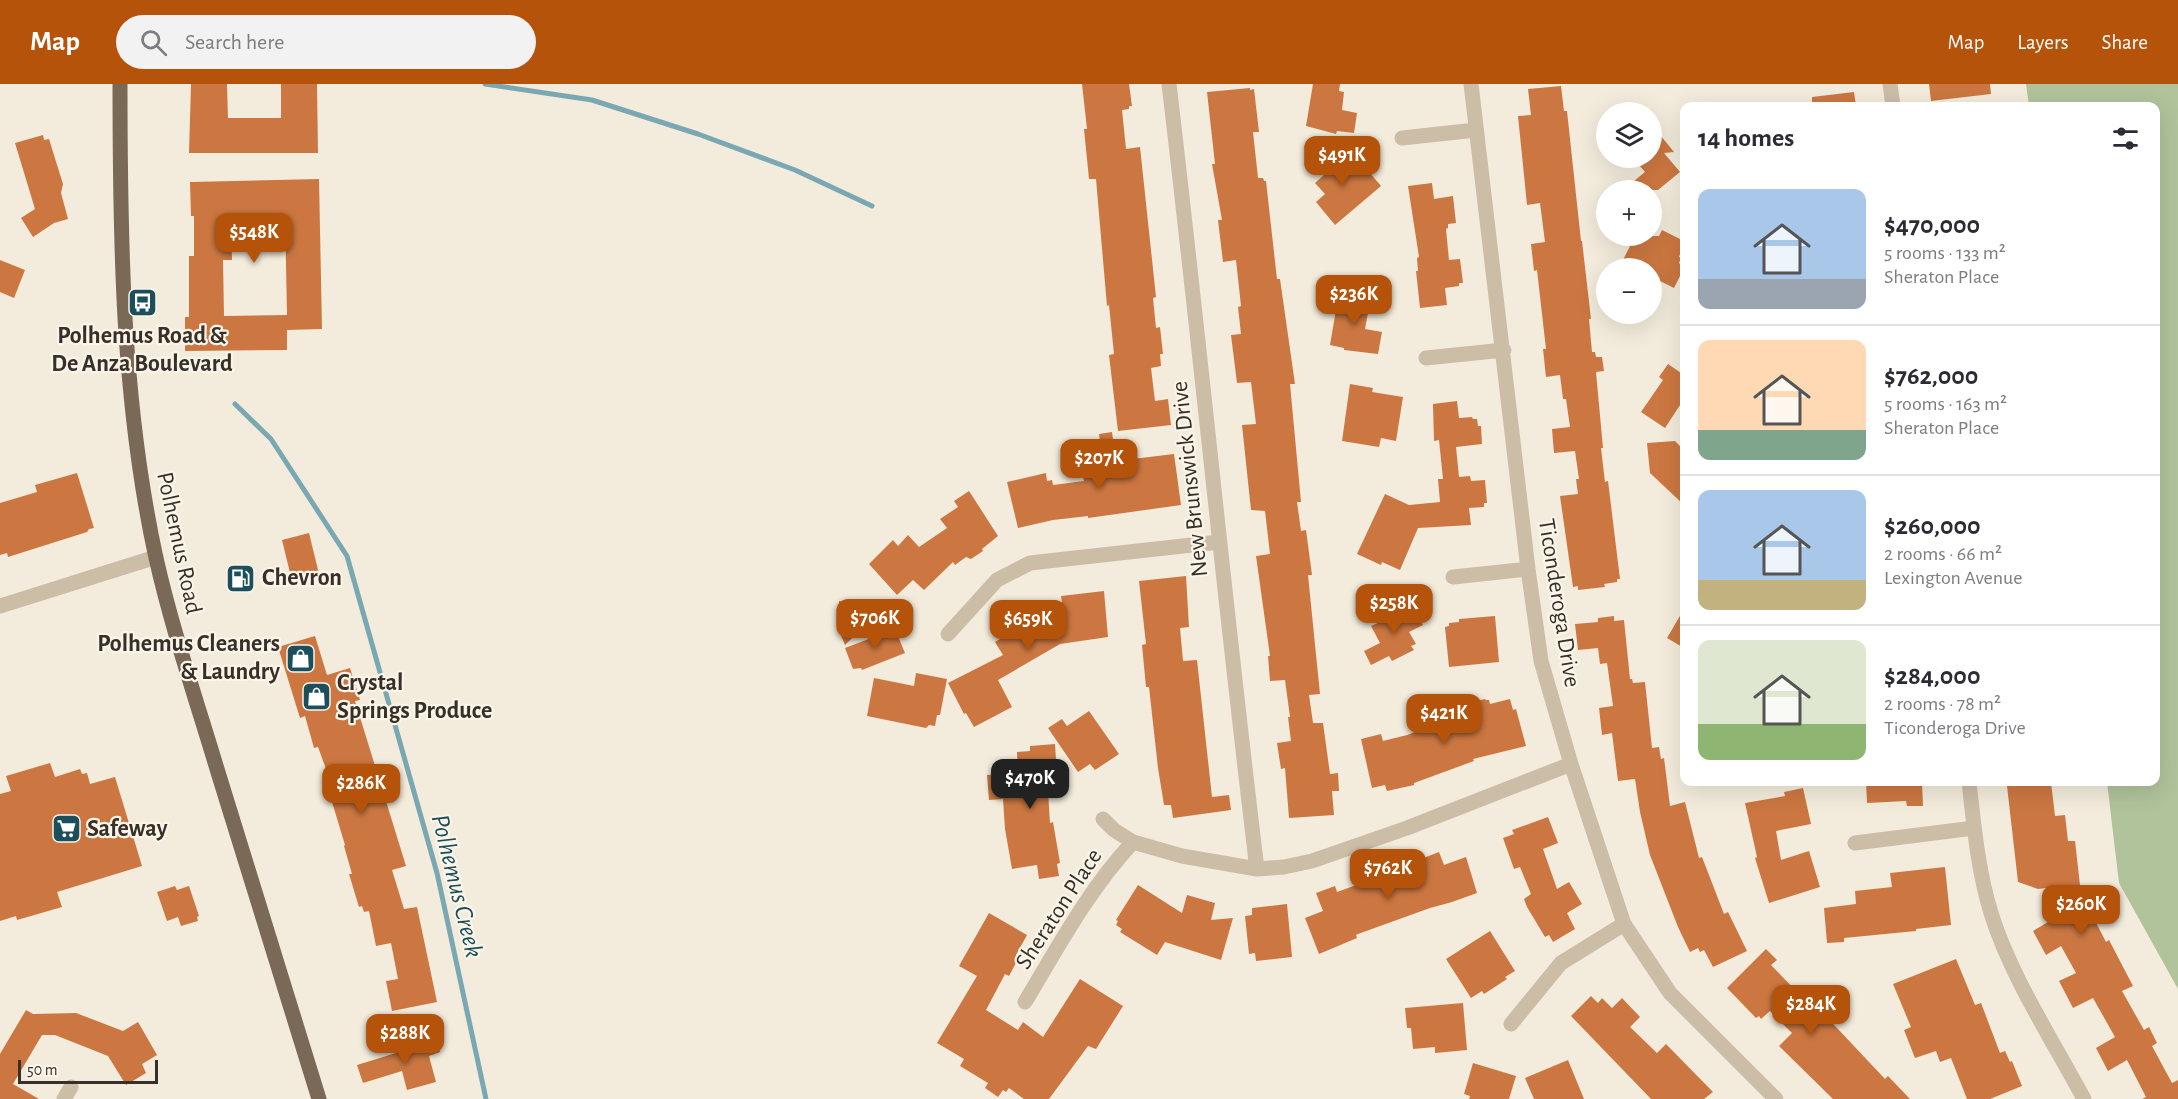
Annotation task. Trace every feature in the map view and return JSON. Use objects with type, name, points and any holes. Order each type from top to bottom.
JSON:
[{"type":"main road","name":"Polhemus Road","points":[[120,84],[120,213],[128,358],[138,459],[156,557],[185,664],[319,1099]]},
{"type":"street","name":"New Brunswick Drive","points":[[1169,84],[1257,869]]},
{"type":"street","name":"Ticonderoga Drive","points":[[1471,84],[1528,569],[1541,661],[1571,764],[1624,924],[1670,993],[1776,1099]]},
{"type":"street","points":[[1890,84],[1892,102]]},
{"type":"street","points":[[1402,138],[1476,130]]},
{"type":"street","points":[[1426,358],[1504,350]]},
{"type":"street","points":[[948,633],[997,580],[1030,563],[1219,542]]},
{"type":"street","points":[[0,606],[156,557]]},
{"type":"street","points":[[1454,577],[1528,569]]},
{"type":"street","name":"Sheraton Place","points":[[1103,819],[1132,842],[1182,856],[1257,869],[1284,867],[1312,861],[1407,828],[1571,764]]},
{"type":"street","points":[[1969,786],[1980,867],[1991,914],[2011,965],[2084,1099]]},
{"type":"street","points":[[1855,843],[1974,828]]},
{"type":"street","name":"Sheraton Place","points":[[1025,1002],[1084,905],[1114,862],[1132,842]]},
{"type":"street","points":[[1511,1024],[1561,963],[1624,924]]},
{"type":"green space","points":[[2026,84],[2178,84],[2178,989],[2119,883],[2107,786],[2160,786],[2160,102],[2028,102]]},
{"type":"building","points":[[191,84],[227,84],[228,118],[281,118],[281,84],[317,84],[318,153],[189,153]]},
{"type":"building","points":[[1082,84],[1129,84],[1132,106],[1122,110],[1126,149],[1140,147],[1156,297],[1153,298],[1156,328],[1160,327],[1163,354],[1160,354],[1161,366],[1151,368],[1155,401],[1168,399],[1171,425],[1118,431],[1109,355],[1114,354],[1109,305],[1107,306],[1096,179],[1089,179]]},
{"type":"building","points":[[1313,84],[1340,84],[1339,91],[1344,92],[1342,110],[1357,113],[1354,133],[1337,131],[1336,134],[1306,126]]},
{"type":"building","points":[[1929,84],[1990,84],[1991,94],[1931,101]]},
{"type":"building","points":[[1561,86],[1564,111],[1567,111],[1591,319],[1589,319],[1592,352],[1595,352],[1596,357],[1602,357],[1604,371],[1596,372],[1603,448],[1601,448],[1605,482],[1608,481],[1620,579],[1617,579],[1617,582],[1604,584],[1605,587],[1578,590],[1578,586],[1573,587],[1560,496],[1578,494],[1576,479],[1579,479],[1575,451],[1554,453],[1552,429],[1570,427],[1560,375],[1546,377],[1543,349],[1546,349],[1537,270],[1534,271],[1531,244],[1545,242],[1540,203],[1527,205],[1518,116],[1531,115],[1528,89]]},
{"type":"building","points":[[1250,88],[1250,90],[1254,89],[1259,132],[1253,132],[1258,178],[1266,181],[1277,279],[1280,279],[1295,384],[1290,384],[1301,502],[1297,502],[1301,531],[1306,530],[1312,575],[1308,575],[1320,694],[1309,695],[1313,723],[1323,723],[1330,774],[1338,773],[1339,791],[1332,791],[1334,815],[1289,818],[1285,768],[1281,769],[1277,743],[1291,741],[1288,717],[1290,717],[1285,680],[1270,681],[1268,656],[1270,656],[1256,556],[1270,554],[1265,511],[1251,510],[1242,425],[1256,424],[1251,382],[1237,383],[1231,335],[1241,334],[1238,307],[1241,306],[1236,260],[1223,262],[1218,220],[1222,220],[1212,164],[1215,164],[1207,92]]},
{"type":"building","points":[[1854,92],[1855,102],[1812,102],[1812,97]]},
{"type":"building","points":[[43,135],[44,140],[49,139],[63,184],[61,193],[68,219],[54,223],[33,237],[21,218],[35,209],[15,143]]},
{"type":"building","points":[[1662,137],[1674,152],[1664,153],[1680,172],[1662,187],[1662,180],[1635,180],[1645,172],[1642,168],[1662,168]]},
{"type":"building","points":[[1331,148],[1354,175],[1364,166],[1381,186],[1335,225],[1316,202],[1325,194],[1315,183],[1324,175],[1313,163]]},
{"type":"building","points":[[319,179],[322,329],[287,330],[287,350],[185,351],[185,317],[189,317],[189,256],[194,256],[194,216],[191,216],[190,182]],"holes":[[[285,214],[287,315],[224,316],[223,260],[232,260],[231,215]]]},
{"type":"building","points":[[1432,183],[1434,199],[1453,196],[1456,223],[1448,224],[1446,229],[1449,260],[1460,259],[1463,283],[1459,283],[1459,286],[1445,288],[1447,305],[1420,308],[1416,271],[1418,271],[1417,258],[1419,257],[1408,186]]},
{"type":"building","points":[[1662,230],[1680,239],[1680,276],[1674,288],[1662,282],[1662,258],[1624,258],[1630,246],[1662,246]]},
{"type":"building","points":[[0,260],[25,270],[14,298],[0,292]]},
{"type":"building","points":[[1339,292],[1366,297],[1363,313],[1368,313],[1365,329],[1382,332],[1378,354],[1344,350],[1344,348],[1330,345]]},
{"type":"building","points":[[1668,364],[1680,372],[1680,405],[1665,428],[1641,412],[1663,380],[1659,377]]},
{"type":"building","points":[[1350,384],[1373,388],[1372,392],[1403,397],[1396,441],[1381,438],[1379,447],[1342,441]]},
{"type":"building","points":[[1457,401],[1459,418],[1477,419],[1478,426],[1481,426],[1482,444],[1456,447],[1459,477],[1470,476],[1471,481],[1485,480],[1487,503],[1484,503],[1484,507],[1469,508],[1471,525],[1418,528],[1400,570],[1382,562],[1381,565],[1357,554],[1385,494],[1409,505],[1440,502],[1438,479],[1443,479],[1439,440],[1434,441],[1433,404]]},
{"type":"building","points":[[1112,432],[1116,461],[1174,454],[1181,505],[1088,518],[1088,516],[1053,520],[1018,528],[1007,482],[1046,473],[1047,481],[1052,480],[1053,485],[1084,481],[1082,471],[1103,468],[1099,434]]},
{"type":"building","points":[[1675,441],[1680,446],[1680,501],[1650,473],[1647,443]]},
{"type":"building","points":[[77,473],[94,528],[8,557],[7,553],[0,555],[0,503],[37,492],[35,485]]},
{"type":"building","points":[[969,491],[998,536],[971,559],[966,557],[955,565],[953,562],[924,590],[913,580],[897,595],[869,564],[893,540],[898,546],[908,535],[919,547],[947,528],[940,519],[958,507],[954,501]]},
{"type":"building","points":[[309,533],[320,578],[293,585],[282,540]]},
{"type":"building","points":[[1186,576],[1189,627],[1180,628],[1183,661],[1197,660],[1212,797],[1229,795],[1231,810],[1173,818],[1171,805],[1164,805],[1149,687],[1146,687],[1142,645],[1146,644],[1139,581]]},
{"type":"building","points":[[1104,591],[1108,637],[1060,644],[998,680],[1012,707],[974,727],[966,713],[964,714],[948,683],[1003,655],[995,642],[1015,630],[1008,617],[1030,604],[1040,620],[1064,616],[1061,596]]},
{"type":"building","points":[[839,601],[872,605],[876,615],[845,645],[838,628],[840,627]]},
{"type":"building","points":[[1412,603],[1423,625],[1409,632],[1416,644],[1411,646],[1414,650],[1392,661],[1389,656],[1371,665],[1364,651],[1380,643],[1371,626],[1380,622],[1378,618],[1393,610],[1394,613]]},
{"type":"building","points":[[1495,616],[1499,662],[1449,667],[1445,627],[1449,626],[1449,623],[1459,622],[1459,619]]},
{"type":"building","points":[[1614,616],[1614,621],[1624,620],[1630,679],[1633,683],[1645,682],[1652,748],[1659,747],[1661,759],[1664,758],[1670,806],[1685,802],[1699,858],[1702,857],[1724,914],[1728,912],[1747,951],[1713,967],[1704,950],[1700,952],[1698,948],[1690,952],[1678,927],[1650,855],[1635,779],[1618,781],[1612,733],[1602,735],[1599,708],[1613,706],[1607,663],[1600,664],[1598,648],[1578,650],[1575,624],[1598,622],[1598,618]]},
{"type":"building","points":[[1680,616],[1680,646],[1667,638]]},
{"type":"building","points":[[895,629],[905,653],[862,670],[861,668],[853,669],[845,648]]},
{"type":"building","points":[[315,636],[327,675],[350,668],[360,700],[355,701],[406,866],[392,870],[404,909],[417,907],[437,1002],[392,1011],[386,981],[398,979],[391,943],[376,946],[369,911],[364,912],[362,906],[359,907],[349,874],[352,874],[345,845],[323,772],[326,769],[318,747],[314,748],[305,716],[300,718],[278,647]]},
{"type":"building","points":[[916,673],[947,679],[940,715],[937,715],[935,726],[929,725],[926,728],[867,716],[874,678],[914,686]]},
{"type":"building","points":[[1510,699],[1513,710],[1516,709],[1526,746],[1473,759],[1474,761],[1414,783],[1414,785],[1387,791],[1385,785],[1372,788],[1361,739],[1381,734],[1383,741],[1407,735],[1453,718],[1452,707],[1489,700],[1490,704]]},
{"type":"building","points":[[1089,711],[1119,754],[1095,770],[1090,764],[1078,772],[1048,728],[1062,719],[1067,726]]},
{"type":"building","points":[[1055,744],[1058,792],[1048,792],[1050,823],[1053,822],[1060,863],[1057,864],[1059,876],[1039,879],[1037,865],[1012,869],[1005,829],[1003,799],[989,800],[987,775],[1018,773],[1017,752],[1030,751],[1030,746]]},
{"type":"building","name":"Safeway","points":[[50,763],[55,777],[80,769],[82,774],[87,773],[90,784],[115,777],[142,866],[57,892],[62,907],[17,920],[16,916],[0,921],[0,794],[11,791],[6,776]]},
{"type":"building","points":[[1866,786],[1922,786],[1923,806],[1907,806],[1906,801],[1867,803]]},
{"type":"building","points":[[2007,786],[2051,786],[2055,816],[2065,815],[2068,841],[2075,841],[2081,894],[2106,942],[2109,940],[2133,986],[2122,991],[2144,1030],[2149,1027],[2157,1043],[2152,1046],[2172,1083],[2178,1080],[2178,1099],[2142,1099],[2146,1097],[2127,1060],[2108,1071],[2096,1048],[2115,1037],[2093,998],[2073,1008],[2059,981],[2076,973],[2061,946],[2046,955],[2033,931],[2066,911],[2054,887],[2038,889],[2018,882]]},
{"type":"building","points":[[1803,788],[1811,824],[1776,831],[1781,860],[1809,851],[1820,887],[1769,903],[1755,858],[1757,857],[1745,803],[1785,796],[1784,792]]},
{"type":"building","points":[[1548,817],[1558,843],[1543,849],[1557,889],[1569,882],[1582,904],[1567,913],[1575,929],[1553,942],[1549,935],[1545,937],[1527,907],[1524,899],[1531,894],[1520,867],[1514,869],[1503,838],[1514,834],[1512,830]]},
{"type":"building","points":[[1439,852],[1444,865],[1466,857],[1477,893],[1358,934],[1357,938],[1319,954],[1305,918],[1323,911],[1316,893],[1335,886],[1337,892],[1414,864],[1413,862]]},
{"type":"building","points":[[1945,867],[1951,925],[1844,938],[1844,942],[1827,943],[1824,908],[1856,904],[1855,891],[1892,887],[1890,873]]},
{"type":"building","points":[[1138,885],[1182,913],[1187,895],[1215,903],[1211,920],[1233,918],[1221,960],[1165,942],[1157,955],[1120,932],[1122,929],[1116,925],[1118,921],[1116,920]]},
{"type":"building","points":[[175,886],[177,890],[189,886],[199,916],[198,921],[181,926],[178,917],[167,921],[157,892]]},
{"type":"building","points":[[1287,904],[1292,957],[1256,961],[1255,953],[1249,954],[1245,916],[1252,915],[1252,908]]},
{"type":"building","points":[[989,913],[1027,935],[1016,955],[1019,957],[1009,976],[1005,974],[986,1010],[1018,1030],[1023,1022],[1043,1037],[1080,979],[1123,1006],[1096,1049],[1088,1046],[1049,1099],[1024,1099],[1009,1088],[1006,1092],[1003,1090],[998,1097],[985,1088],[988,1083],[960,1066],[964,1059],[937,1043],[977,976],[959,966]]},
{"type":"building","points":[[1490,931],[1515,971],[1484,994],[1482,991],[1471,998],[1446,959]]},
{"type":"building","points":[[1766,949],[1777,960],[1771,965],[1802,997],[1805,994],[1885,1079],[1888,1076],[1910,1099],[1833,1099],[1779,1046],[1792,1033],[1770,1011],[1761,1019],[1759,1016],[1756,1018],[1727,988]]},
{"type":"building","points":[[1956,959],[1975,1005],[1981,1003],[2000,1053],[2005,1051],[2010,1062],[2012,1061],[2022,1086],[1990,1099],[1967,1099],[1951,1058],[1940,1062],[1936,1051],[1915,1058],[1904,1030],[1911,1027],[1893,984]]},
{"type":"building","points":[[1591,996],[1598,1003],[1602,998],[1612,1008],[1622,998],[1640,1017],[1630,1027],[1657,1053],[1666,1044],[1713,1092],[1704,1099],[1651,1099],[1571,1016]]},
{"type":"building","points":[[1463,1003],[1467,1050],[1435,1053],[1435,1047],[1413,1049],[1411,1028],[1407,1028],[1405,1008]]},
{"type":"building","points":[[26,1010],[33,1014],[76,1013],[123,1031],[138,1022],[157,1055],[142,1064],[146,1073],[126,1085],[108,1056],[55,1035],[42,1035],[13,1084],[39,1099],[0,1099],[0,1054]]},
{"type":"building","points":[[436,1038],[440,1052],[429,1056],[436,1082],[407,1090],[402,1071],[363,1083],[357,1065],[396,1053],[395,1050]]},
{"type":"building","points":[[1568,1060],[1584,1099],[1534,1099],[1525,1078]]},
{"type":"building","points":[[1473,1063],[1516,1076],[1509,1099],[1469,1099],[1470,1096],[1464,1094]]},
{"type":"waterway","points":[[485,84],[592,100],[698,134],[795,170],[872,206]]},
{"type":"waterway","name":"Polhemus Creek","points":[[235,404],[271,439],[347,556],[437,873],[486,1099]]},
{"type":"place","name":"Polhemus Road & De Anza Boulevard","points":[[142,303]]},
{"type":"place","name":"Chevron","points":[[241,578]]},
{"type":"place","name":"Polhemus Cleaners & Laundry","points":[[301,658]]},
{"type":"place","name":"Crystal Springs Produce","points":[[316,697]]},
{"type":"place","name":"Safeway","points":[[66,829]]}]
